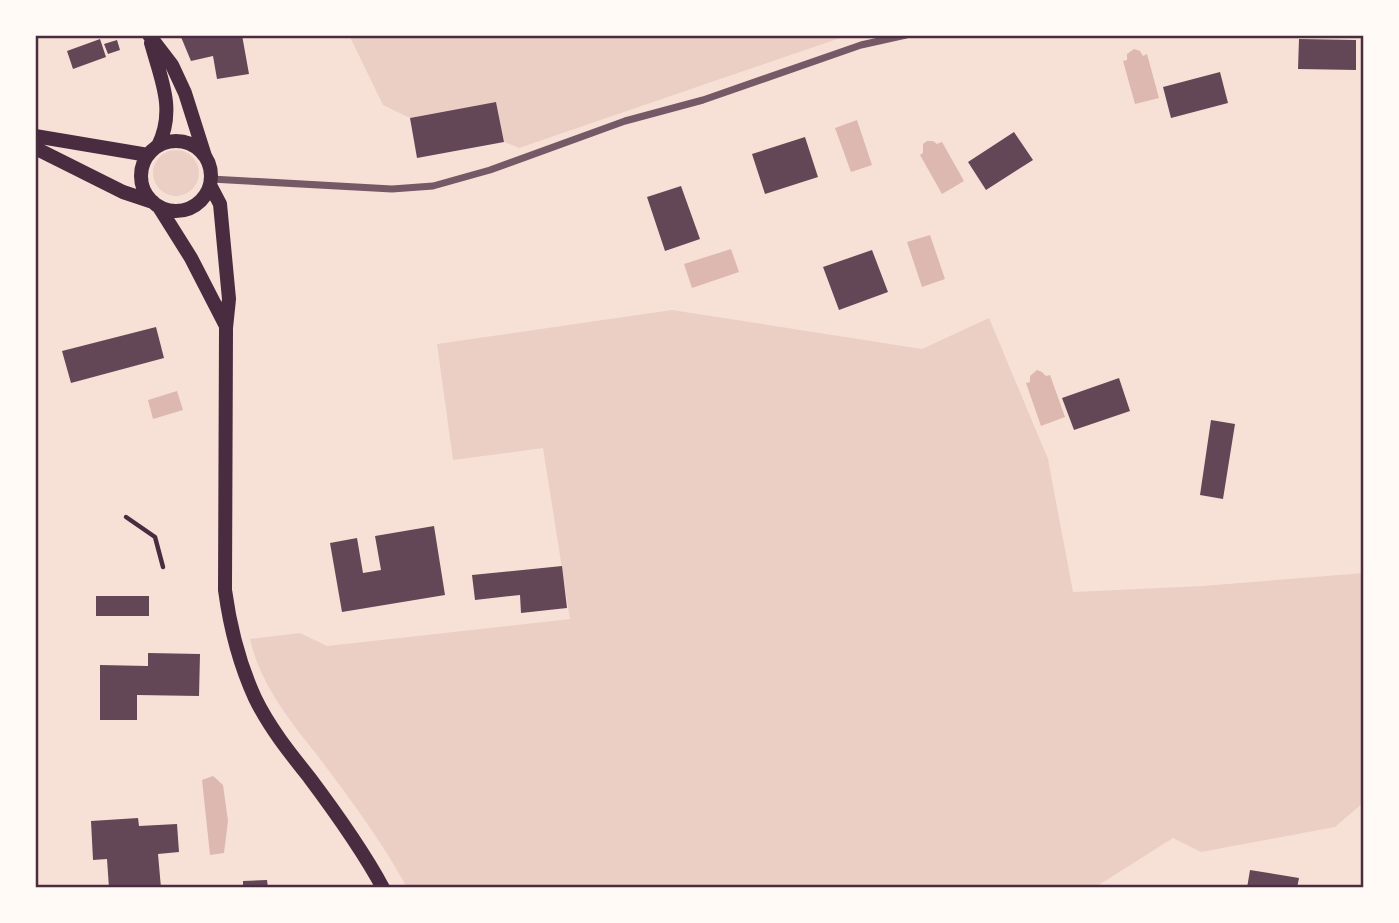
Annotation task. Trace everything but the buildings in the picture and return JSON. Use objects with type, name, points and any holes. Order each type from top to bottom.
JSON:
[{"type":"main road","points":[[148,35],[163,83],[167,110],[166,130],[142,167],[141,180],[145,192],[156,204],[195,265],[226,328]]},
{"type":"main road","points":[[148,35],[172,65],[185,93],[220,204],[229,299],[226,328],[225,590],[241,666],[256,700],[286,749],[363,850],[383,888]]},
{"type":"main road","points":[[35,136],[153,151],[170,142],[184,142],[196,148],[206,158]]},
{"type":"main road","points":[[35,148],[123,192],[180,211],[199,203],[211,182]]},
{"type":"street","points":[[211,182],[392,188],[433,186],[489,170],[625,121],[703,100],[860,45],[906,35]]},
{"type":"path","points":[[126,517],[155,537],[163,567]]},
{"type":"shaded area","points":[[349,35],[849,35],[519,148],[504,142],[496,102],[410,118],[383,105]]},
{"type":"shaded area","points":[[1134,49],[1140,51],[1143,56],[1147,54],[1159,98],[1135,104],[1123,61],[1127,60],[1127,54]]},
{"type":"shaded area","points":[[857,120],[872,165],[851,172],[835,128]]},
{"type":"shaded area","points":[[927,141],[937,144],[942,142],[964,181],[942,194],[920,155],[923,153],[923,144]]},
{"type":"shaded area","points":[[176,150],[193,156],[199,173],[193,190],[176,196],[159,190],[153,173],[159,156]]},
{"type":"shaded area","points":[[930,235],[945,279],[922,287],[907,242]]},
{"type":"shaded area","points":[[731,249],[739,272],[692,288],[684,264]]},
{"type":"shaded area","points":[[672,310],[922,349],[989,318],[1048,459],[1073,592],[1202,586],[1364,573],[1364,802],[1335,827],[1201,852],[1173,838],[1094,888],[407,888],[367,824],[279,705],[262,674],[250,639],[300,633],[327,646],[570,619],[543,448],[453,460],[437,344]]},
{"type":"shaded area","points":[[1037,370],[1046,376],[1050,375],[1065,417],[1041,426],[1026,383],[1030,382],[1030,376]]},
{"type":"shaded area","points":[[177,391],[183,410],[153,419],[148,400]]},
{"type":"shaded area","points":[[213,776],[223,785],[228,821],[224,853],[210,855],[202,780]]}]
